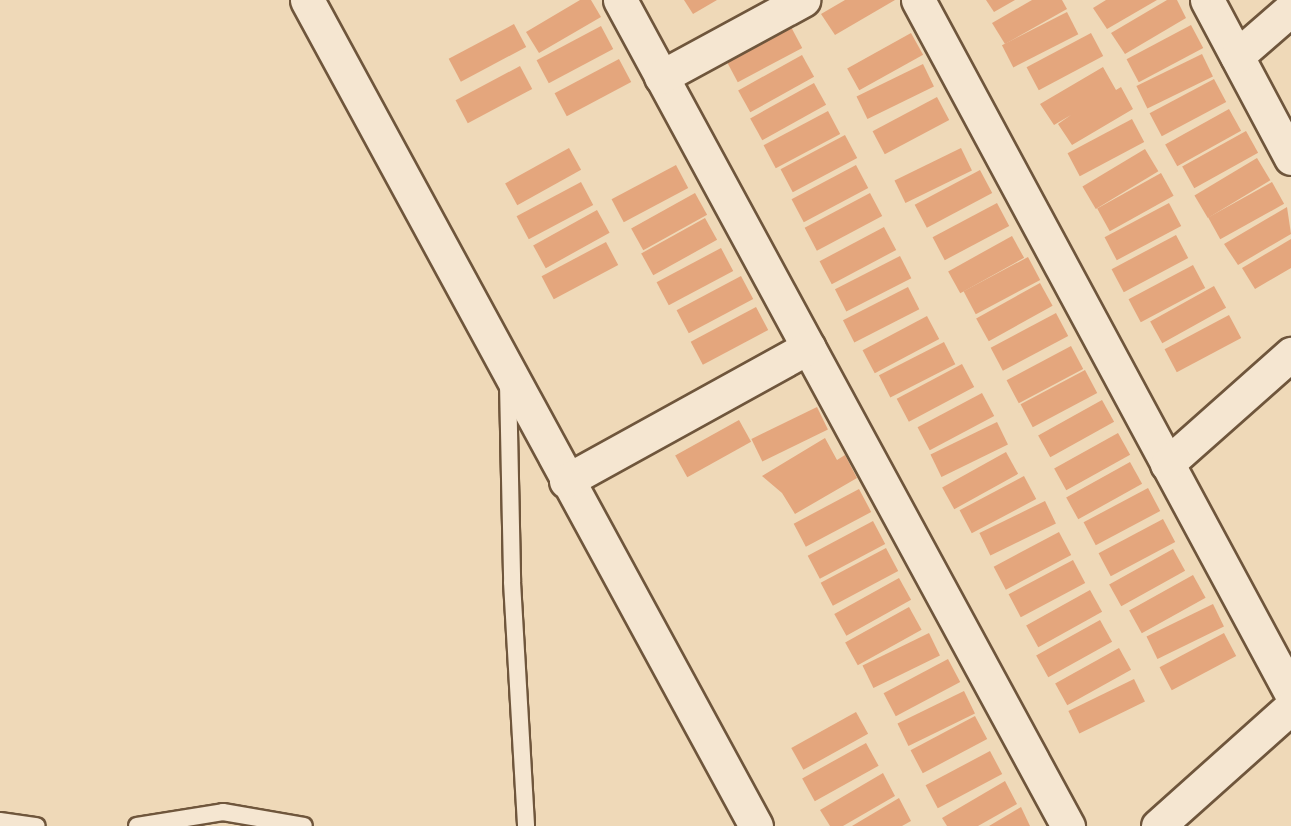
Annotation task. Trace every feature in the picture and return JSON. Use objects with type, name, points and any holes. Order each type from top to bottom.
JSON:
[{"type":"street","points":[[307,0],[507,374],[756,826]]},
{"type":"street","points":[[620,0],[1068,826]]},
{"type":"street","points":[[661,77],[803,0]]},
{"type":"street","points":[[918,0],[1291,693]]},
{"type":"street","points":[[1207,0],[1291,158]]},
{"type":"street","points":[[1237,56],[1291,9]]},
{"type":"street","points":[[566,481],[809,347]]},
{"type":"street","points":[[1167,464],[1291,354]]},
{"type":"street","points":[[1158,826],[1291,707]]},
{"type":"lane","points":[[507,374],[512,582],[526,826]]},
{"type":"lane","points":[[137,826],[223,812],[304,826]]},
{"type":"lane","points":[[0,821],[38,826]]},
{"type":"building","points":[[580,0],[591,0],[601,17],[539,53],[526,32]]},
{"type":"building","points":[[684,0],[717,0],[693,14]]},
{"type":"building","points":[[845,0],[895,0],[835,35],[821,14]]},
{"type":"building","points":[[986,0],[1015,0],[994,12]]},
{"type":"building","points":[[1032,0],[1062,0],[1067,9],[1005,44],[992,23]]},
{"type":"building","points":[[1106,0],[1157,0],[1107,29],[1093,8]]},
{"type":"building","points":[[1167,0],[1177,0],[1186,18],[1125,54],[1111,33]]},
{"type":"building","points":[[1067,12],[1078,34],[1013,67],[1002,45]]},
{"type":"building","points":[[514,24],[526,47],[461,82],[449,59]]},
{"type":"building","points":[[790,25],[802,48],[738,82],[726,59]]},
{"type":"building","points":[[1191,25],[1203,48],[1139,82],[1127,59]]},
{"type":"building","points":[[601,26],[613,49],[549,83],[537,60]]},
{"type":"building","points":[[911,33],[923,55],[859,90],[847,68]]},
{"type":"building","points":[[1091,33],[1103,56],[1039,90],[1027,67]]},
{"type":"building","points":[[1202,54],[1213,76],[1147,108],[1136,86]]},
{"type":"building","points":[[802,55],[814,77],[750,112],[738,90]]},
{"type":"building","points":[[619,59],[631,82],[567,116],[555,93]]},
{"type":"building","points":[[923,64],[934,86],[867,119],[856,96]]},
{"type":"building","points":[[520,66],[532,89],[468,123],[456,100]]},
{"type":"building","points":[[1103,67],[1116,90],[1121,87],[1133,109],[1072,145],[1058,124],[1071,115],[1054,125],[1040,104]]},
{"type":"building","points":[[1214,79],[1226,102],[1162,136],[1150,113]]},
{"type":"building","points":[[814,83],[826,105],[762,140],[750,118]]},
{"type":"building","points":[[937,97],[949,120],[885,154],[873,131]]},
{"type":"building","points":[[1229,109],[1241,131],[1177,166],[1165,144]]},
{"type":"building","points":[[828,111],[840,134],[776,168],[764,145]]},
{"type":"building","points":[[1132,119],[1144,142],[1080,176],[1068,153]]},
{"type":"building","points":[[1246,131],[1258,153],[1194,188],[1182,166]]},
{"type":"building","points":[[845,135],[857,158],[793,192],[781,169]]},
{"type":"building","points":[[569,148],[581,170],[517,205],[505,183]]},
{"type":"building","points":[[961,148],[972,170],[905,203],[894,180]]},
{"type":"building","points":[[1145,149],[1158,171],[1096,209],[1082,187]]},
{"type":"building","points":[[1257,158],[1270,180],[1208,218],[1194,196]]},
{"type":"building","points":[[676,165],[688,188],[624,222],[612,199]]},
{"type":"building","points":[[856,165],[868,188],[804,222],[792,199]]},
{"type":"building","points":[[980,170],[992,193],[927,228],[915,205]]},
{"type":"building","points":[[1161,173],[1174,196],[1110,231],[1097,208]]},
{"type":"building","points":[[581,182],[593,205],[529,239],[517,216]]},
{"type":"building","points":[[1272,182],[1284,204],[1220,239],[1208,217]]},
{"type":"building","points":[[695,193],[707,215],[643,250],[631,228]]},
{"type":"building","points":[[870,193],[882,216],[817,251],[805,228]]},
{"type":"building","points":[[997,203],[1009,226],[945,260],[933,237]]},
{"type":"building","points":[[1169,203],[1181,226],[1117,260],[1105,237]]},
{"type":"building","points":[[1287,207],[1291,234],[1238,265],[1224,244]]},
{"type":"building","points":[[597,210],[610,233],[546,268],[533,245]]},
{"type":"building","points":[[705,218],[717,240],[653,275],[641,253]]},
{"type":"building","points":[[884,227],[896,250],[832,284],[820,261]]},
{"type":"building","points":[[1176,235],[1188,258],[1124,292],[1112,269]]},
{"type":"building","points":[[1012,236],[1024,258],[960,293],[948,271]]},
{"type":"building","points":[[1291,239],[1291,268],[1255,289],[1242,268]]},
{"type":"building","points":[[606,242],[618,265],[554,299],[542,276]]},
{"type":"building","points":[[721,248],[733,271],[669,305],[657,282]]},
{"type":"building","points":[[900,256],[911,278],[846,311],[835,289]]},
{"type":"building","points":[[1028,257],[1040,280],[976,314],[964,291]]},
{"type":"building","points":[[1193,265],[1205,288],[1141,322],[1129,299]]},
{"type":"building","points":[[741,276],[753,299],[689,333],[677,310]]},
{"type":"building","points":[[1040,283],[1053,306],[989,341],[976,318]]},
{"type":"building","points":[[1214,286],[1226,308],[1162,343],[1150,321]]},
{"type":"building","points":[[908,287],[919,309],[854,342],[843,320]]},
{"type":"building","points":[[756,307],[768,330],[703,365],[691,342]]},
{"type":"building","points":[[1056,313],[1068,336],[1003,371],[991,348]]},
{"type":"building","points":[[1229,315],[1241,338],[1177,372],[1165,349]]},
{"type":"building","points":[[927,316],[939,339],[875,373],[863,350]]},
{"type":"building","points":[[944,342],[955,364],[890,397],[879,375]]},
{"type":"building","points":[[1071,346],[1083,369],[1019,403],[1007,380]]},
{"type":"building","points":[[962,364],[974,387],[909,422],[897,399]]},
{"type":"building","points":[[1085,370],[1097,393],[1033,427],[1021,404]]},
{"type":"building","points":[[982,393],[994,416],[930,450],[918,427]]},
{"type":"building","points":[[1102,400],[1114,422],[1050,457],[1038,435]]},
{"type":"building","points":[[817,407],[828,429],[762,461],[751,439]]},
{"type":"building","points":[[739,420],[751,442],[687,477],[675,455]]},
{"type":"building","points":[[997,422],[1008,444],[941,477],[930,454]]},
{"type":"building","points":[[1118,433],[1130,455],[1066,490],[1054,468]]},
{"type":"building","points":[[825,438],[837,460],[845,455],[857,478],[795,514],[782,493],[762,476]]},
{"type":"building","points":[[1006,452],[1018,474],[954,509],[942,487]]},
{"type":"building","points":[[1130,462],[1142,484],[1078,519],[1066,497]]},
{"type":"building","points":[[1024,476],[1036,499],[972,533],[960,510]]},
{"type":"building","points":[[1148,488],[1160,511],[1096,545],[1084,522]]},
{"type":"building","points":[[859,489],[871,512],[806,547],[794,524]]},
{"type":"building","points":[[1045,501],[1056,523],[990,555],[979,533]]},
{"type":"building","points":[[1163,519],[1175,542],[1111,576],[1099,553]]},
{"type":"building","points":[[873,521],[885,544],[820,579],[808,556]]},
{"type":"building","points":[[1059,532],[1071,555],[1006,590],[994,567]]},
{"type":"building","points":[[886,548],[898,571],[833,606],[821,583]]},
{"type":"building","points":[[1173,549],[1185,571],[1121,606],[1109,584]]},
{"type":"building","points":[[1073,560],[1085,583],[1021,617],[1009,594]]},
{"type":"building","points":[[1193,575],[1206,598],[1142,633],[1129,610]]},
{"type":"building","points":[[899,578],[911,600],[846,636],[834,614]]},
{"type":"building","points":[[1090,590],[1102,612],[1038,647],[1026,625]]},
{"type":"building","points":[[1213,604],[1224,626],[1157,659],[1146,636]]},
{"type":"building","points":[[909,607],[922,630],[858,665],[845,642]]},
{"type":"building","points":[[1100,620],[1112,642],[1048,677],[1036,655]]},
{"type":"building","points":[[929,633],[940,655],[873,688],[862,665]]},
{"type":"building","points":[[1224,633],[1236,656],[1172,690],[1160,667]]},
{"type":"building","points":[[1119,648],[1131,670],[1067,705],[1055,683]]},
{"type":"building","points":[[948,659],[960,682],[896,716],[884,693]]},
{"type":"building","points":[[1134,679],[1145,701],[1079,733],[1068,711]]},
{"type":"building","points":[[964,691],[975,713],[908,746],[897,723]]},
{"type":"building","points":[[856,712],[868,734],[803,770],[791,748]]},
{"type":"building","points":[[975,716],[987,739],[923,773],[911,750]]},
{"type":"building","points":[[866,743],[879,766],[815,801],[802,778]]},
{"type":"building","points":[[990,751],[1002,774],[938,808],[926,785]]},
{"type":"building","points":[[883,773],[895,796],[843,826],[830,826],[820,810]]},
{"type":"building","points":[[1005,781],[1017,804],[978,826],[947,826],[942,818]]},
{"type":"building","points":[[899,798],[911,821],[902,826],[852,826]]},
{"type":"building","points":[[1021,807],[1030,826],[989,826]]}]
